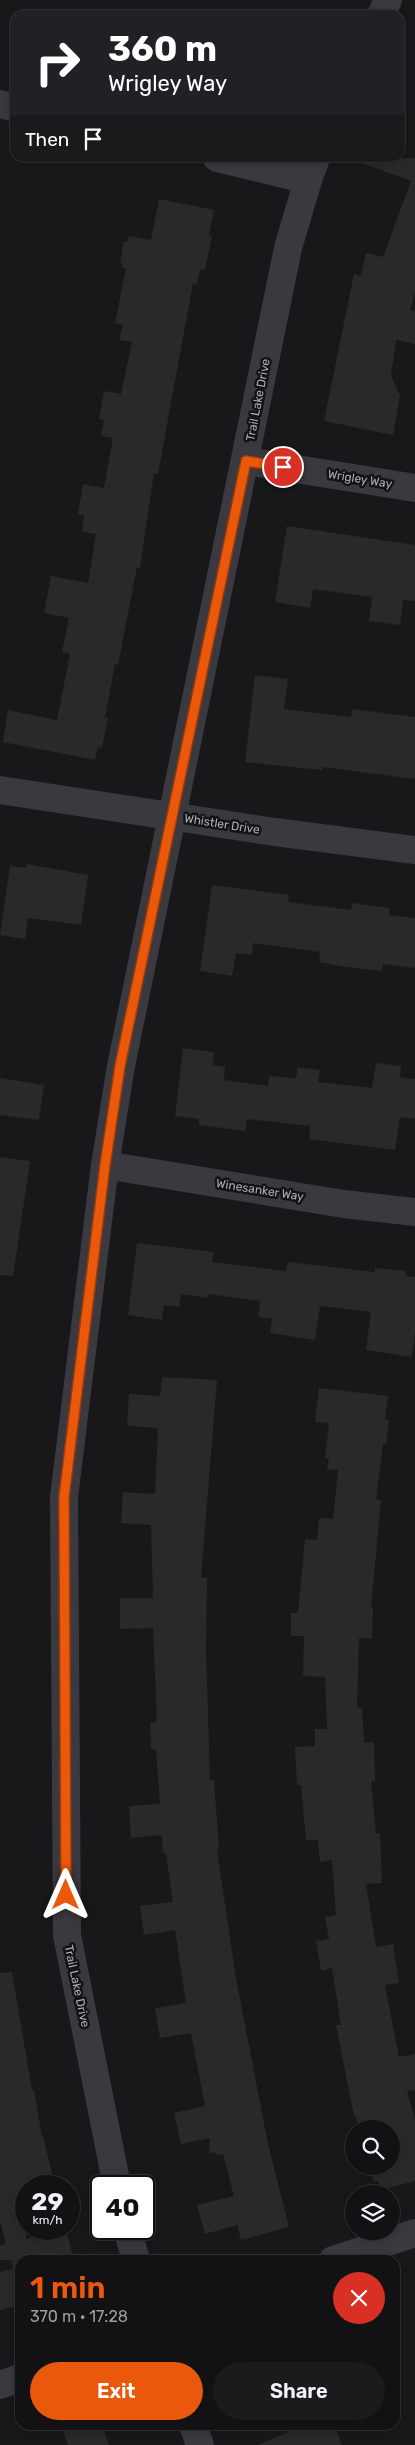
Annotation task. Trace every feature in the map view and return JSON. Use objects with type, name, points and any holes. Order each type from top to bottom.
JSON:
[{"type":"street","points":[[252,162],[312,169]]},
{"type":"street","name":"Trail Lake Drive","points":[[115,2175],[66,1925],[64,1497],[105,1165],[120,1066],[246,461],[288,248],[312,169]]},
{"type":"street","name":"Wrigley Way","points":[[246,461],[415,488]]},
{"type":"street","name":"Whistler Drive","points":[[0,790],[275,832],[415,850]]},
{"type":"street","name":"Winesanker Way","points":[[105,1165],[344,1204],[415,1212]]},
{"type":"street","points":[[348,2255],[415,2233]]},
{"type":"street","points":[[130,2240],[135,2255]]},
{"type":"street","points":[[0,2385],[15,2380]]},
{"type":"street","points":[[195,2430],[200,2445]]},
{"type":"building","points":[[405,158],[415,158],[415,292],[410,310],[415,311],[415,344],[396,340],[391,375],[400,396],[393,435],[324,421],[354,274],[361,276],[366,253],[383,257],[411,181],[359,162],[405,162]]},
{"type":"building","points":[[159,199],[214,210],[209,235],[212,236],[205,270],[200,269],[197,284],[193,283],[158,474],[154,473],[140,568],[137,567],[118,665],[115,664],[105,718],[108,718],[102,748],[98,747],[95,760],[3,742],[8,710],[57,720],[70,654],[62,652],[69,618],[44,613],[51,576],[88,583],[96,534],[82,532],[84,515],[78,514],[83,484],[104,488],[113,438],[101,436],[104,420],[99,419],[104,391],[121,394],[132,342],[119,340],[123,325],[115,323],[126,268],[122,268],[123,264],[120,263],[124,241],[127,242],[129,236],[151,240]]},
{"type":"building","points":[[287,526],[415,545],[415,601],[403,600],[400,625],[369,621],[372,597],[313,589],[310,608],[275,602]]},
{"type":"building","points":[[255,675],[288,679],[284,709],[351,717],[352,709],[415,717],[415,779],[322,767],[322,770],[245,762]]},
{"type":"building","points":[[27,864],[88,875],[81,925],[28,918],[25,939],[0,935],[10,866],[26,868]]},
{"type":"building","points":[[212,885],[289,895],[288,902],[351,910],[352,903],[389,908],[389,915],[415,918],[415,968],[383,964],[382,971],[346,967],[319,962],[320,952],[253,943],[252,955],[236,953],[232,976],[200,971]]},
{"type":"building","points":[[183,1048],[214,1052],[213,1065],[225,1067],[224,1080],[268,1086],[269,1076],[296,1078],[298,1067],[320,1070],[318,1082],[372,1088],[376,1063],[401,1066],[400,1077],[415,1079],[415,1119],[400,1117],[395,1150],[309,1139],[310,1126],[247,1119],[245,1131],[199,1125],[199,1119],[175,1116]]},
{"type":"building","points":[[0,1078],[44,1085],[39,1120],[0,1115]]},
{"type":"building","points":[[0,1157],[30,1161],[13,1276],[0,1275]]},
{"type":"building","points":[[137,1243],[214,1252],[212,1262],[286,1271],[288,1262],[375,1272],[375,1268],[406,1271],[406,1276],[415,1277],[415,1331],[412,1357],[366,1350],[371,1312],[320,1306],[315,1340],[270,1333],[272,1319],[258,1317],[260,1301],[208,1294],[208,1298],[181,1294],[179,1307],[164,1305],[162,1320],[128,1315]]},
{"type":"building","points":[[162,1377],[217,1380],[201,1578],[207,1578],[206,1649],[210,1780],[214,1780],[219,1849],[217,1849],[235,1973],[268,2144],[289,2227],[241,2240],[237,2225],[205,2234],[197,2205],[234,2196],[223,2154],[209,2153],[210,2138],[181,2144],[174,2113],[205,2106],[191,2033],[160,2038],[155,2008],[186,2003],[175,1930],[144,1935],[140,1906],[173,1902],[166,1853],[163,1853],[162,1835],[131,1838],[129,1806],[160,1804],[156,1749],[151,1749],[150,1723],[157,1722],[153,1628],[120,1629],[120,1598],[153,1598],[151,1525],[121,1523],[123,1492],[155,1494],[158,1428],[127,1426],[129,1394],[160,1396]]},
{"type":"building","points":[[319,1388],[388,1396],[385,1420],[389,1420],[386,1445],[383,1444],[376,1499],[381,1500],[371,1608],[373,1608],[372,1639],[359,1638],[357,1708],[362,1707],[364,1743],[374,1742],[375,1781],[371,1781],[376,1833],[380,1833],[382,1883],[366,1884],[376,1947],[393,1944],[399,1983],[385,1985],[399,2057],[415,2054],[415,2090],[407,2091],[415,2120],[415,2181],[399,2185],[379,2185],[378,2181],[374,2182],[372,2175],[400,2175],[400,2120],[356,2120],[353,2111],[336,2025],[341,2025],[332,1968],[321,1971],[316,1941],[329,1939],[325,1917],[336,1915],[332,1860],[320,1862],[318,1840],[306,1840],[301,1785],[297,1785],[295,1747],[315,1746],[315,1729],[327,1729],[325,1677],[303,1676],[304,1636],[291,1636],[291,1613],[298,1613],[305,1539],[317,1540],[319,1518],[333,1519],[338,1470],[327,1469],[329,1458],[325,1458],[329,1423],[315,1422]]},
{"type":"building","points":[[12,1972],[32,2090],[34,2090],[42,2137],[52,2175],[15,2175],[15,2240],[69,2240],[73,2255],[15,2255],[15,2306],[0,2310],[0,2272],[13,2269],[11,2260],[0,2260],[0,2246],[6,2244],[0,2220],[0,1973]]},
{"type":"building","points":[[63,2430],[104,2430],[109,2445],[68,2445]]},
{"type":"building","points":[[293,2430],[336,2430],[342,2445],[258,2445]]},
{"type":"route","points":[[66,1895],[64,1497],[105,1165],[120,1066],[246,461],[283,467]]}]
